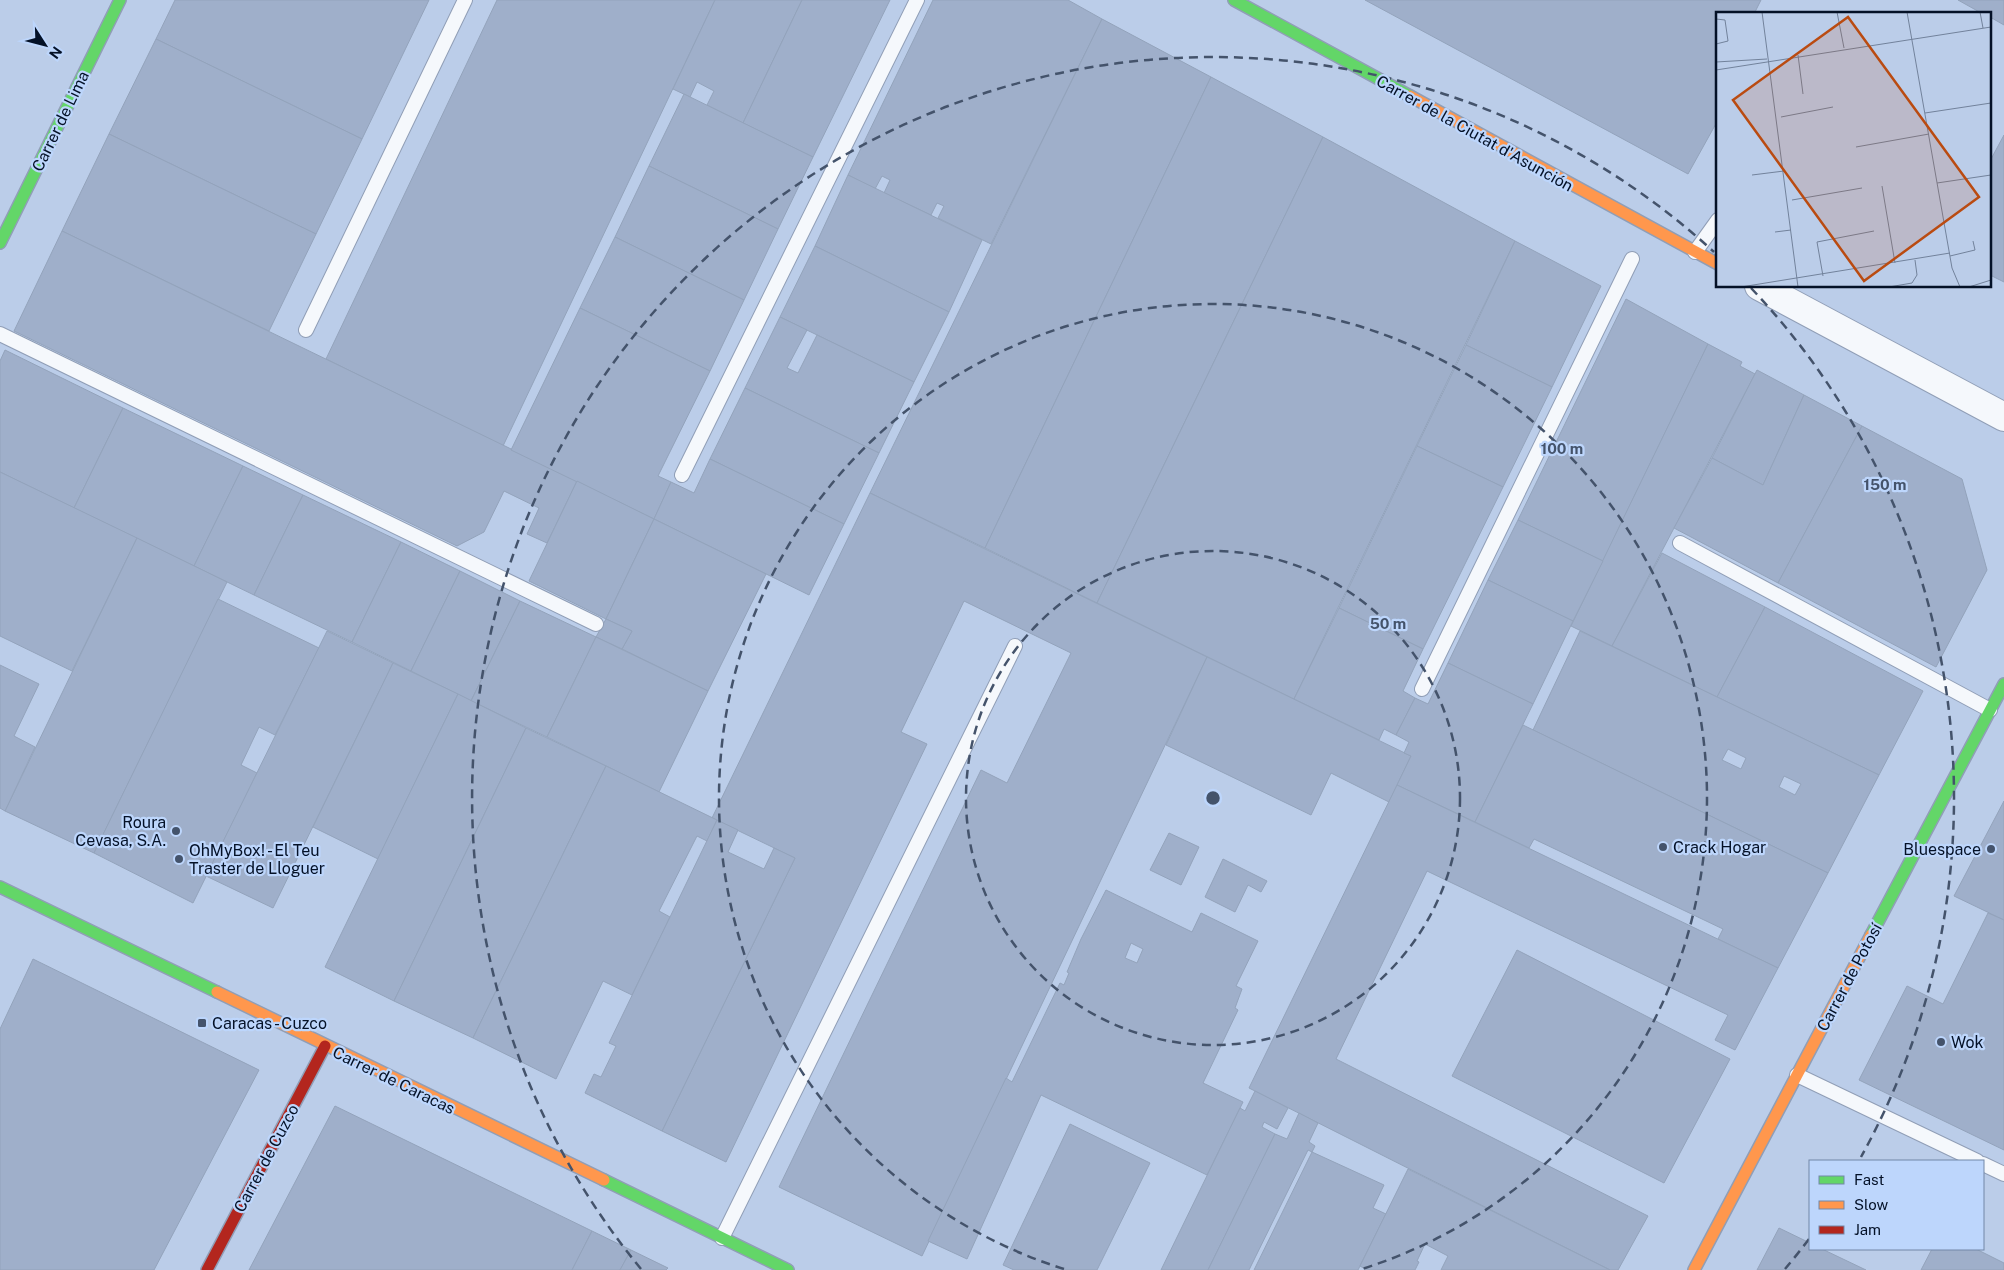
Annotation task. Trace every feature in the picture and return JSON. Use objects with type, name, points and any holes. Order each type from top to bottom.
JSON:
[{"type":"street","name":"Carrer de Lima","points":[[0,243],[120,0]]},
{"type":"street","name":"Carrer de la Ciutat d'Asunción","points":[[1234,0],[1716,263]]},
{"type":"street","points":[[1763,288],[2004,417]]},
{"type":"street","name":"Carrer de Potosí","points":[[1694,1270],[2004,684]]},
{"type":"street","name":"Carrer de Caracas","points":[[0,887],[788,1270]]},
{"type":"street","name":"Carrer de Cuzco","points":[[207,1270],[325,1046]]},
{"type":"lane","points":[[306,330],[465,0]]},
{"type":"lane","points":[[682,475],[917,0]]},
{"type":"lane","points":[[1695,252],[1716,223]]},
{"type":"lane","points":[[1422,689],[1632,259]]},
{"type":"lane","points":[[0,334],[596,624]]},
{"type":"lane","points":[[1680,543],[1990,710]]},
{"type":"lane","points":[[722,1238],[1015,646]]},
{"type":"lane","points":[[1798,1075],[1975,1160]]},
{"type":"lane","points":[[1984,1164],[2004,1174]]},
{"type":"building","points":[[175,0],[429,0],[362,139],[156,39]]},
{"type":"building","points":[[497,0],[715,0],[503,446],[326,359]]},
{"type":"building","points":[[715,0],[802,0],[743,123],[707,105],[714,91],[697,82],[690,97],[673,89]]},
{"type":"building","points":[[802,0],[890,0],[813,157],[743,123]]},
{"type":"building","points":[[933,0],[1068,0],[1102,19],[991,244],[938,218],[944,206],[937,203],[931,215],[884,193],[890,180],[882,176],[875,189],[848,175]]},
{"type":"building","points":[[1365,0],[1761,0],[1755,12],[1716,12],[1716,124],[1688,174]]},
{"type":"building","points":[[1958,0],[2004,0],[2004,25],[1992,18],[1992,12],[1979,12]]},
{"type":"building","points":[[1102,19],[1211,77],[985,548],[870,493]]},
{"type":"building","points":[[156,39],[362,139],[316,234],[109,134]]},
{"type":"building","points":[[1211,77],[1323,137],[1097,603],[985,548]]},
{"type":"building","points":[[684,94],[813,157],[778,229],[649,166]]},
{"type":"building","points":[[109,134],[316,234],[269,331],[62,231]]},
{"type":"building","points":[[2004,135],[2004,282],[1992,276],[1992,157]]},
{"type":"building","points":[[1323,137],[1515,241],[1294,699],[1097,603]]},
{"type":"building","points":[[649,166],[778,229],[744,300],[615,237]]},
{"type":"building","points":[[848,175],[982,240],[949,312],[815,246]]},
{"type":"building","points":[[62,231],[577,481],[547,543],[527,534],[539,508],[504,491],[484,532],[457,546],[14,331]]},
{"type":"building","points":[[615,237],[744,300],[710,371],[580,308]]},
{"type":"building","points":[[1515,241],[1601,286],[1552,387],[1466,345]]},
{"type":"building","points":[[815,246],[949,312],[914,382],[780,317]]},
{"type":"building","points":[[1626,299],[1708,344],[1603,561],[1518,520]]},
{"type":"building","points":[[580,308],[710,371],[658,476],[671,482],[654,519],[511,450]]},
{"type":"building","points":[[780,317],[807,330],[787,368],[798,373],[817,335],[914,382],[879,453],[745,388]]},
{"type":"building","points":[[1708,344],[1742,362],[1740,366],[1755,374],[1612,646],[1571,626]]},
{"type":"building","points":[[1466,345],[1552,387],[1503,487],[1417,446]]},
{"type":"building","points":[[5,350],[123,408],[74,508],[0,472],[0,361]]},
{"type":"building","points":[[1757,370],[1804,395],[1763,485],[1712,458]]},
{"type":"building","points":[[745,388],[879,453],[844,524],[710,459]]},
{"type":"building","points":[[1804,395],[1862,426],[1778,583],[1674,528],[1712,458],[1763,485]]},
{"type":"building","points":[[123,408],[243,466],[194,566],[74,508]]},
{"type":"building","points":[[1862,426],[1962,479],[1987,570],[1936,667],[1778,583]]},
{"type":"building","points":[[1417,446],[1503,487],[1423,649],[1339,608]]},
{"type":"building","points":[[710,459],[844,524],[809,595],[654,519],[671,482],[694,493]]},
{"type":"building","points":[[243,466],[303,495],[254,595],[194,566]]},
{"type":"building","points":[[0,472],[137,538],[72,671],[0,636]]},
{"type":"building","points":[[577,481],[654,519],[606,619],[529,581]]},
{"type":"building","points":[[870,493],[1207,657],[922,1256],[779,1187],[981,770],[1007,783],[1071,653],[964,601],[901,732],[927,744],[726,1162],[662,1131],[795,858],[712,818]]},
{"type":"building","points":[[303,495],[401,542],[352,642],[254,595]]},
{"type":"building","points":[[654,519],[766,574],[708,691],[622,649],[632,631],[606,619]]},
{"type":"building","points":[[1518,520],[1603,561],[1573,621],[1488,580]]},
{"type":"building","points":[[137,538],[227,582],[94,853],[5,811]]},
{"type":"building","points":[[401,542],[460,571],[411,671],[352,642]]},
{"type":"building","points":[[1662,553],[1765,607],[1717,697],[1612,646]]},
{"type":"building","points":[[460,571],[520,601],[471,701],[411,671]]},
{"type":"building","points":[[1488,580],[1573,621],[1533,704],[1448,663]]},
{"type":"building","points":[[218,599],[319,648],[275,735],[259,727],[241,765],[257,773],[193,903],[94,853]]},
{"type":"building","points":[[520,601],[596,637],[547,737],[471,701]]},
{"type":"building","points":[[1765,607],[1923,691],[1879,775],[1717,697]]},
{"type":"building","points":[[1339,608],[1423,649],[1403,691],[1415,698],[1396,735],[1384,729],[1379,740],[1294,699]]},
{"type":"building","points":[[606,619],[632,631],[622,649],[596,637]]},
{"type":"building","points":[[327,631],[393,663],[273,908],[206,876]]},
{"type":"building","points":[[1580,631],[1879,775],[1828,873],[1533,730]],"holes":[[[1728,749],[1746,758],[1741,769],[1722,760]],[[1784,776],[1801,784],[1795,795],[1779,787]]]},
{"type":"building","points":[[596,637],[708,691],[659,792],[547,737]]},
{"type":"building","points":[[1207,657],[1411,756],[1389,802],[1331,773],[1311,815],[1166,745]]},
{"type":"building","points":[[393,663],[458,694],[378,859],[313,827]]},
{"type":"building","points":[[1448,663],[1533,704],[1475,822],[1397,785],[1411,756],[1404,753],[1409,742],[1396,735],[1415,698],[1428,704]]},
{"type":"building","points":[[0,665],[39,684],[14,736],[35,747],[5,811],[0,808]]},
{"type":"building","points":[[458,694],[526,728],[394,1001],[325,967]]},
{"type":"building","name":"Crack Hogar","points":[[1523,725],[1828,873],[1778,968],[1718,939],[1723,929],[1534,839],[1529,848],[1475,822]]},
{"type":"building","points":[[526,728],[606,766],[473,1038],[394,1001]]},
{"type":"building","points":[[606,766],[717,820],[707,841],[697,836],[659,911],[670,917],[632,995],[603,981],[556,1079],[473,1038]]},
{"type":"building","points":[[1397,785],[1778,968],[1735,1050],[1715,1040],[1728,1015],[1427,871],[1336,1059],[1648,1216],[1618,1270],[1610,1270],[1249,1088]]},
{"type":"building","name":"Bluespace","points":[[2004,801],[2004,920],[1954,896]]},
{"type":"building","points":[[717,820],[738,830],[728,852],[764,869],[774,848],[795,858],[662,1131],[585,1093],[594,1074],[601,1077],[616,1046],[609,1043]]},
{"type":"building","points":[[1169,833],[1199,847],[1181,885],[1150,870]]},
{"type":"building","points":[[1223,859],[1267,881],[1261,892],[1248,885],[1235,912],[1205,897]]},
{"type":"building","points":[[1106,890],[1192,932],[1201,913],[1258,941],[1236,986],[1242,989],[1235,1008],[1238,1010],[1203,1083],[1243,1102],[1207,1175],[1041,1095],[967,1259],[928,1241],[1006,1078],[1012,1082],[1060,983],[1064,985],[1069,973],[1067,972],[1081,939]],"holes":[[[1131,943],[1143,949],[1137,963],[1125,958]]]},
{"type":"building","name":"Wok","points":[[1988,913],[2004,920],[2004,1150],[1859,1080],[1907,986],[1943,1004]]},
{"type":"building","points":[[1517,950],[1730,1059],[1664,1183],[1452,1076]]},
{"type":"building","points":[[33,959],[259,1070],[154,1270],[0,1270],[0,1029]]},
{"type":"building","points":[[1255,1091],[1288,1108],[1277,1129],[1264,1122],[1262,1127],[1275,1134],[1208,1270],[1161,1270],[1240,1108],[1245,1111]]},
{"type":"building","points":[[335,1106],[592,1231],[572,1270],[249,1270]]},
{"type":"building","points":[[1299,1113],[1318,1123],[1309,1142],[1315,1146],[1312,1152],[1308,1150],[1249,1270],[1208,1270],[1275,1134],[1287,1139]]},
{"type":"building","points":[[1070,1124],[1150,1163],[1097,1270],[1014,1270],[1003,1265]]},
{"type":"building","points":[[1312,1152],[1384,1185],[1373,1208],[1386,1214],[1358,1270],[1254,1270]]},
{"type":"building","points":[[1408,1169],[1610,1270],[1441,1270],[1448,1256],[1425,1244],[1415,1270],[1367,1270],[1360,1266]]},
{"type":"building","points":[[1779,1228],[1809,1243],[1809,1250],[1824,1250],[1866,1270],[1757,1270]]},
{"type":"building","points":[[592,1231],[631,1250],[620,1270],[572,1270]]},
{"type":"building","points":[[631,1250],[668,1268],[666,1270],[620,1270]]},
{"type":"building","points":[[1931,1250],[1978,1250],[2004,1263],[2004,1270],[1921,1270]]},
{"type":"traffic: fast","points":[[0,243],[120,0]]},
{"type":"traffic: fast","points":[[1234,0],[1410,96]]},
{"type":"traffic: fast","points":[[1871,935],[2004,684]]},
{"type":"traffic: fast","points":[[0,887],[217,992]]},
{"type":"traffic: fast","points":[[604,1180],[788,1270]]},
{"type":"traffic: slow","points":[[1410,96],[1716,263]]},
{"type":"traffic: slow","points":[[1694,1270],[1871,935]]},
{"type":"traffic: slow","points":[[217,992],[604,1180]]},
{"type":"traffic: jam","points":[[207,1270],[325,1046]]},
{"type":"place","name":"Roura Cevasa, S.A.","points":[[176,831]]},
{"type":"place","name":"Crack Hogar","points":[[1663,847]]},
{"type":"place","name":"Bluespace","points":[[1991,849]]},
{"type":"place","name":"OhMyBox! - El Teu Traster de Lloguer","points":[[179,859]]},
{"type":"place","name":"Caracas - Cuzco","points":[[202,1023]]},
{"type":"place","name":"Wok","points":[[1941,1042]]}]
